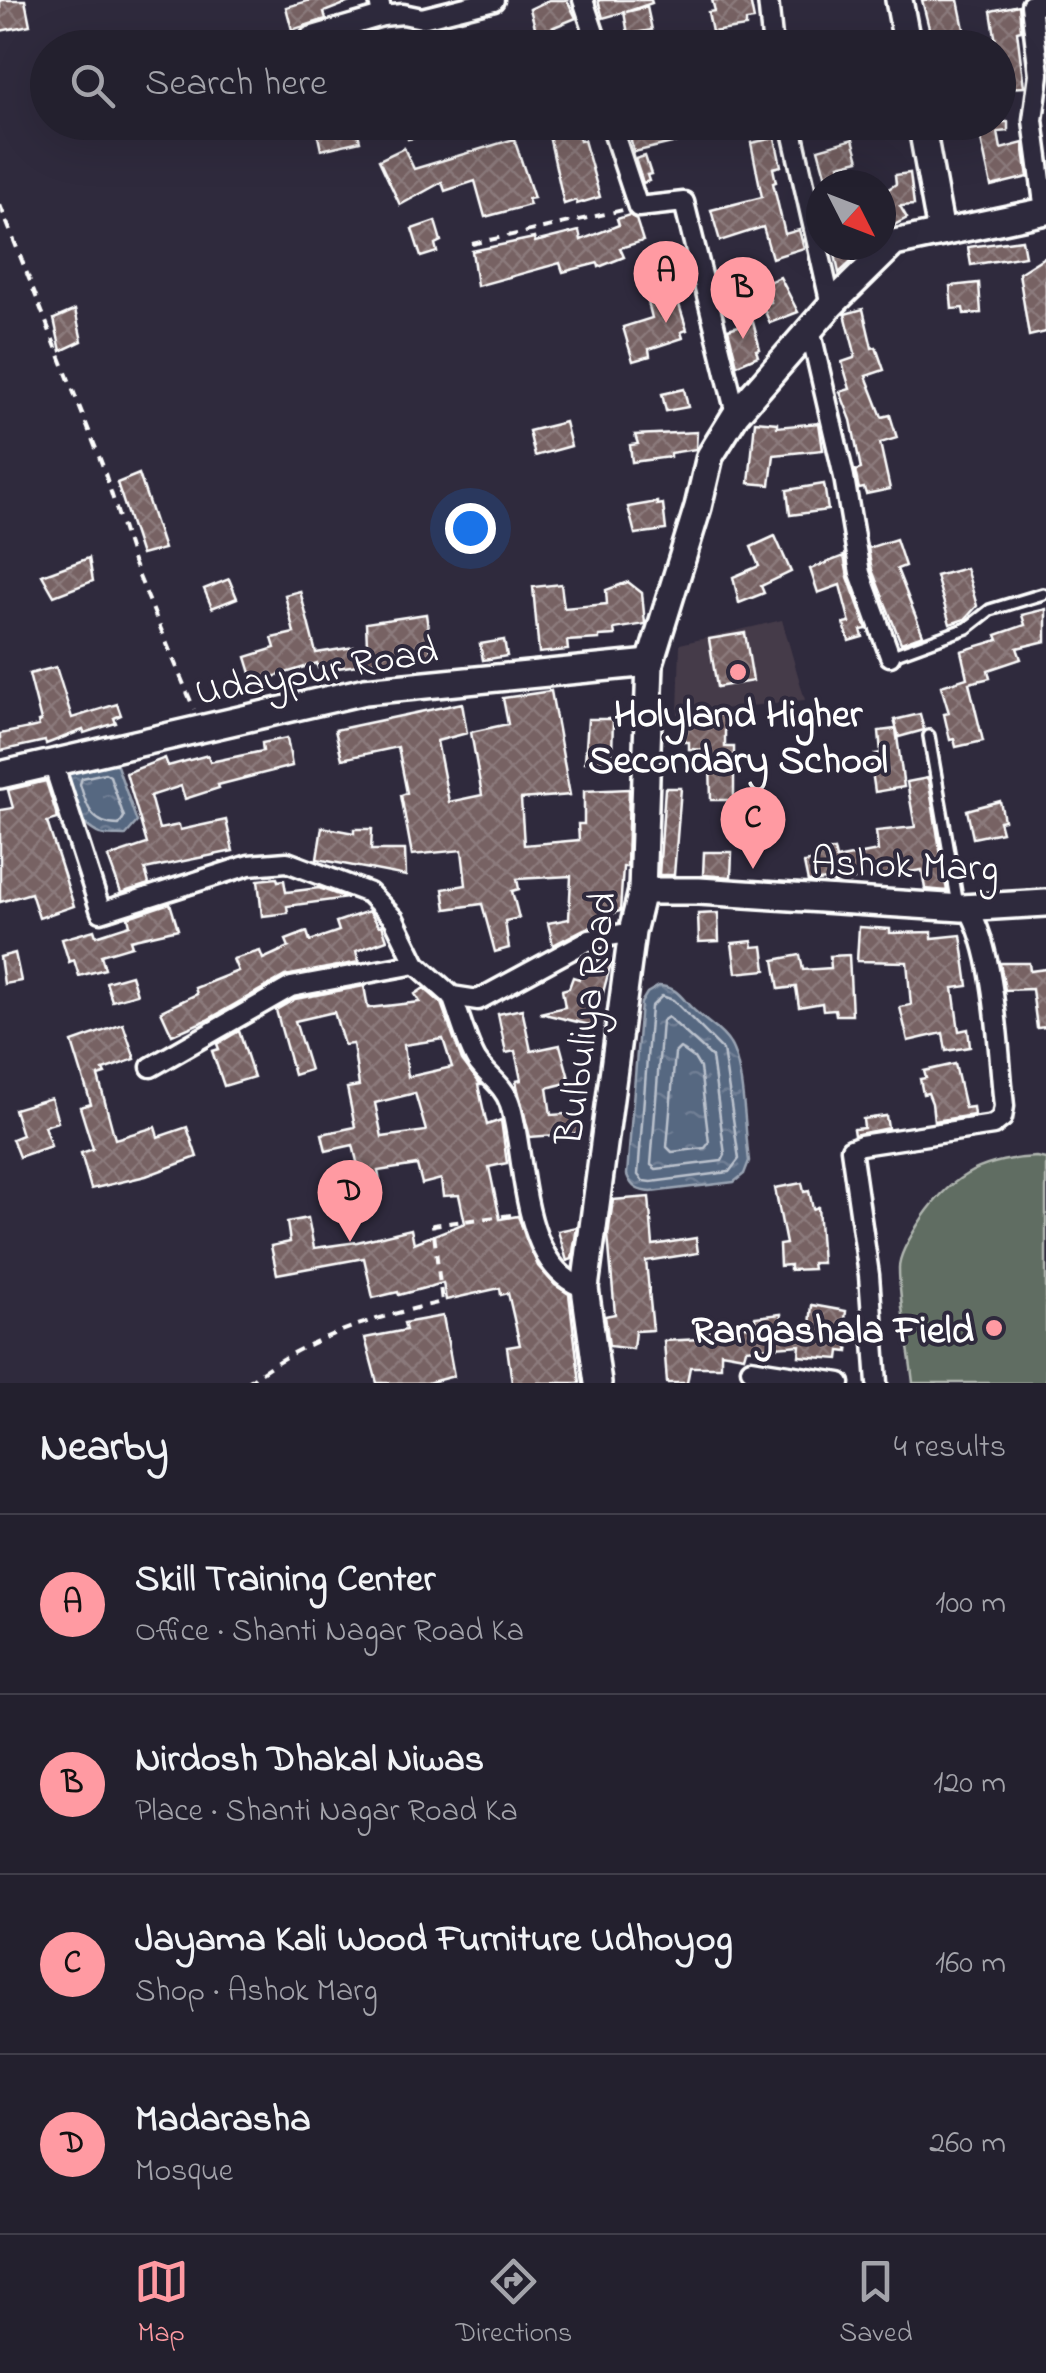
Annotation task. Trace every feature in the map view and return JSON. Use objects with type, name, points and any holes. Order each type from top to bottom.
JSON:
[{"type":"main road","points":[[899,0],[905,30]]},
{"type":"main road","points":[[924,140],[941,232]]},
{"type":"main road","name":"Bulbuliya Road","points":[[598,1383],[585,1288],[632,932],[642,891],[650,662],[710,456],[736,414],[810,329],[894,243],[1045,211]]},
{"type":"main road","name":"Udaypur Road","points":[[0,775],[365,691],[650,662]]},
{"type":"main road","name":"Ashok Marg","points":[[642,891],[699,890],[963,908],[1046,903]]},
{"type":"street","points":[[327,30],[380,8],[422,18],[494,0]]},
{"type":"street","points":[[583,0],[593,30]]},
{"type":"street","points":[[768,0],[772,30]]},
{"type":"street","points":[[1045,211],[1033,120],[1039,74],[1031,6],[1046,2]]},
{"type":"street","points":[[616,140],[638,207],[684,202],[736,414]]},
{"type":"street","points":[[794,140],[832,306]]},
{"type":"street","points":[[810,329],[844,477],[860,573],[890,656]]},
{"type":"street","points":[[52,763],[102,912],[249,865],[287,862],[369,894],[394,919],[416,964],[452,996],[477,1060],[510,1100],[530,1210],[547,1262],[566,1282],[585,1288]]},
{"type":"street","points":[[877,1383],[869,1275],[851,1149],[992,1125],[1002,1118],[993,1005],[979,926],[963,908]]},
{"type":"street","points":[[452,996],[478,1000],[589,940],[632,932]]},
{"type":"street","points":[[151,1067],[291,987],[416,964]]},
{"type":"street","points":[[751,1369],[840,1383]]},
{"type":"lane","points":[[890,656],[968,628],[990,610],[1043,594]]},
{"type":"lane","points":[[930,736],[963,908]]},
{"type":"path","points":[[0,205],[102,464],[133,562],[202,727]]},
{"type":"path","points":[[472,244],[638,207]]},
{"type":"path","points":[[247,1383],[270,1365],[338,1331],[442,1302],[433,1225],[530,1210]]},
{"type":"shaded area","name":"Holyland Higher Secondary School","points":[[782,620],[805,700],[678,714],[680,644]]},
{"type":"green space","points":[[1046,1159],[1046,1383],[913,1383],[899,1282],[899,1263],[908,1241],[940,1195],[967,1174],[998,1162]]},
{"type":"water","points":[[115,760],[137,822],[125,836],[92,830],[80,816],[69,789],[70,771]]},
{"type":"water","points":[[659,986],[680,995],[723,1035],[735,1054],[749,1161],[744,1174],[734,1182],[651,1192],[636,1188],[627,1175],[641,1003],[647,993]]},
{"type":"building","points":[[0,0],[25,0],[30,25],[0,31]]},
{"type":"building","points":[[311,0],[350,2],[324,12],[326,19],[292,30],[286,7]]},
{"type":"building","points":[[549,0],[567,0],[576,18],[547,30],[536,30],[530,9]]},
{"type":"building","points":[[598,0],[651,0],[652,3],[626,12],[647,7],[652,30],[627,30],[624,12],[603,18]]},
{"type":"building","points":[[712,0],[750,0],[754,20],[746,21],[746,27],[712,30],[708,12],[715,11]]},
{"type":"building","points":[[922,0],[958,0],[964,30],[930,30]]},
{"type":"building","points":[[1019,5],[1021,30],[1017,31],[1024,87],[1016,87],[1016,30],[994,30],[991,11]]},
{"type":"building","points":[[319,140],[360,141],[321,150]]},
{"type":"building","points":[[514,140],[534,198],[528,199],[530,205],[485,217],[475,181],[445,191],[442,182],[400,205],[379,160],[404,148],[414,169]]},
{"type":"building","points":[[550,140],[584,140],[600,197],[564,204]]},
{"type":"building","points":[[631,140],[676,140],[676,142],[634,152]]},
{"type":"building","points":[[775,140],[781,166],[773,168],[773,183],[785,234],[799,230],[804,248],[772,258],[763,227],[720,241],[711,210],[762,197],[751,143]]},
{"type":"building","points":[[853,140],[859,160],[839,165],[840,170],[824,170],[818,149]]},
{"type":"building","points":[[981,140],[999,140],[1001,149],[1023,143],[1028,177],[991,186]]},
{"type":"building","points":[[645,156],[651,174],[647,175],[649,181],[643,183],[635,159]]},
{"type":"building","points":[[910,173],[914,205],[900,206],[907,218],[896,224],[896,184],[896,175]]},
{"type":"building","points":[[629,215],[636,219],[643,241],[620,248],[624,257],[599,267],[598,263],[563,272],[560,263],[477,286],[472,251],[579,231],[581,240],[619,225],[617,219]]},
{"type":"building","points":[[435,221],[441,241],[435,244],[437,252],[421,257],[412,229]]},
{"type":"building","points":[[1022,240],[1025,256],[971,265],[968,247]]},
{"type":"building","points":[[1046,256],[1046,332],[1029,336],[1019,273]]},
{"type":"building","points":[[836,260],[853,260],[839,273]]},
{"type":"building","points":[[675,265],[682,290],[675,292],[687,330],[681,332],[683,338],[649,349],[650,356],[633,361],[623,327],[652,318],[641,274]]},
{"type":"building","points":[[780,277],[798,312],[770,323],[762,305],[771,302],[764,284]]},
{"type":"building","points":[[979,283],[981,313],[964,314],[963,308],[952,309],[950,286]]},
{"type":"building","points":[[863,309],[872,348],[876,347],[884,370],[866,376],[882,417],[890,415],[897,438],[880,443],[890,489],[866,494],[864,488],[859,489],[855,471],[861,469],[851,420],[840,392],[850,389],[842,362],[854,358],[855,353],[845,314]]},
{"type":"building","points":[[75,310],[82,341],[61,351],[54,319]]},
{"type":"building","points":[[753,322],[758,356],[737,365],[728,329]]},
{"type":"building","points":[[684,389],[688,407],[666,411],[662,394]]},
{"type":"building","points":[[755,421],[777,423],[777,427],[819,423],[823,450],[774,455],[770,485],[749,483]]},
{"type":"building","points":[[565,422],[571,446],[535,456],[529,431]]},
{"type":"building","points":[[697,432],[696,449],[632,462],[630,445],[638,444],[635,435]]},
{"type":"building","points":[[139,474],[164,549],[141,555],[117,483]]},
{"type":"building","points":[[824,484],[828,510],[790,515],[787,490]]},
{"type":"building","points":[[663,504],[666,530],[635,534],[628,507]]},
{"type":"building","points":[[775,536],[791,572],[761,586],[764,593],[739,603],[733,577],[759,566],[751,547]]},
{"type":"building","points":[[896,539],[905,566],[897,569],[923,635],[901,643],[872,570],[868,548]]},
{"type":"building","points":[[844,556],[867,629],[861,630],[863,637],[849,641],[844,624],[850,623],[840,585],[818,593],[810,569]]},
{"type":"building","points":[[89,558],[93,581],[54,596],[42,575]]},
{"type":"building","points":[[966,568],[977,606],[965,619],[950,624],[936,576]]},
{"type":"building","points":[[229,579],[237,598],[212,608],[204,589]]},
{"type":"building","points":[[628,582],[642,593],[645,624],[614,629],[615,635],[599,639],[567,641],[568,650],[539,653],[533,587],[561,584],[564,608],[607,604],[606,590]]},
{"type":"building","points":[[300,591],[316,653],[367,645],[366,623],[426,614],[432,657],[338,668],[318,668],[317,663],[254,683],[246,657],[275,648],[272,638],[294,633],[285,595]]},
{"type":"building","points":[[1046,609],[1046,641],[1017,648],[1021,659],[988,670],[990,678],[969,683],[983,741],[956,747],[954,739],[950,740],[944,714],[949,713],[941,686],[967,678],[961,651],[998,640],[996,635],[1025,625],[1022,615]]},
{"type":"building","points":[[745,633],[753,681],[717,687],[709,639]]},
{"type":"building","points":[[504,640],[507,656],[483,660],[480,644]]},
{"type":"building","points":[[56,667],[72,718],[117,704],[121,715],[114,718],[116,723],[46,744],[45,741],[0,751],[0,734],[39,726],[41,721],[29,674]]},
{"type":"building","points":[[551,691],[570,795],[521,799],[524,845],[579,840],[578,824],[584,824],[584,791],[629,789],[627,867],[623,867],[620,911],[613,913],[610,923],[584,929],[553,945],[548,923],[569,919],[571,876],[517,879],[519,889],[512,891],[519,918],[505,921],[509,948],[495,952],[482,904],[446,909],[443,889],[466,885],[462,850],[412,855],[401,795],[407,793],[398,747],[342,759],[335,730],[462,703],[467,733],[437,741],[449,802],[482,795],[471,732],[508,724],[503,698]]},
{"type":"building","points":[[920,714],[924,730],[899,737],[894,720]]},
{"type":"building","points":[[692,715],[725,715],[725,747],[734,747],[734,800],[711,800],[706,750],[689,749],[689,742],[685,742],[684,719],[692,719]]},
{"type":"building","points":[[588,719],[613,719],[612,755],[607,755],[607,762],[585,762]]},
{"type":"building","points":[[896,729],[904,787],[875,792],[871,764],[876,763],[875,754],[881,753],[879,731]]},
{"type":"building","points":[[287,738],[292,766],[218,785],[219,788],[185,799],[181,786],[150,796],[159,829],[179,825],[180,830],[226,820],[233,851],[145,869],[149,884],[121,893],[108,857],[147,844],[126,773],[165,758],[168,766],[208,755],[210,762],[263,751],[262,743]]},
{"type":"building","points":[[928,778],[947,891],[925,889],[922,870],[834,883],[808,882],[804,863],[815,861],[814,853],[834,850],[836,859],[878,851],[876,831],[915,827],[907,782]]},
{"type":"building","points":[[46,781],[58,819],[47,822],[74,906],[39,918],[31,893],[0,902],[0,810],[13,808],[8,790]]},
{"type":"building","points":[[665,788],[681,788],[674,875],[659,875]]},
{"type":"building","points":[[1000,801],[1002,832],[973,838],[967,810]]},
{"type":"building","points":[[322,827],[354,833],[354,829],[372,829],[371,850],[405,850],[406,876],[317,859]]},
{"type":"building","points":[[704,852],[732,852],[731,877],[703,875]]},
{"type":"building","points":[[258,880],[284,880],[286,892],[319,888],[347,898],[287,906],[288,913],[262,916]]},
{"type":"building","points":[[170,903],[178,929],[130,940],[132,946],[101,955],[105,969],[79,976],[74,960],[69,962],[62,939],[94,930],[96,936],[130,925],[128,917]]},
{"type":"building","points":[[369,911],[382,925],[387,940],[356,951],[359,962],[285,976],[172,1035],[161,1011],[197,994],[195,988],[238,971],[233,959],[260,951],[263,959],[289,947],[286,940],[307,932],[310,941],[339,931],[336,922]]},
{"type":"building","points":[[718,913],[719,941],[699,942],[698,914]]},
{"type":"building","points":[[859,927],[890,929],[890,933],[932,932],[932,938],[961,935],[968,986],[953,988],[959,1031],[968,1029],[970,1047],[946,1051],[943,1033],[908,1041],[900,1007],[911,1005],[907,962],[857,961]]},
{"type":"building","points":[[752,941],[753,947],[763,946],[766,970],[736,973],[732,943]]},
{"type":"building","points":[[15,953],[21,981],[4,984],[0,957]]},
{"type":"building","points":[[800,955],[803,970],[831,968],[830,956],[849,955],[852,1015],[836,1015],[835,1009],[823,1010],[822,1003],[799,1007],[796,987],[779,989],[774,960]]},
{"type":"building","points":[[597,960],[611,963],[594,1026],[540,1013],[565,1007],[562,990],[569,988],[573,977],[579,979],[582,967],[594,971]]},
{"type":"building","points":[[1000,963],[1029,963],[1030,971],[1046,969],[1046,1027],[1037,1028],[1032,989],[1005,990]]},
{"type":"building","points":[[131,975],[137,994],[112,1001],[106,982]]},
{"type":"building","points":[[364,986],[368,1008],[420,1002],[415,994],[424,988],[441,1003],[462,1060],[481,1085],[487,1125],[501,1120],[507,1163],[489,1167],[500,1219],[518,1216],[538,1266],[569,1294],[580,1383],[512,1383],[507,1347],[520,1345],[508,1293],[501,1295],[500,1288],[446,1300],[443,1283],[373,1298],[364,1258],[277,1274],[271,1246],[290,1242],[287,1222],[308,1218],[314,1248],[411,1229],[414,1243],[465,1223],[459,1195],[443,1196],[441,1179],[422,1184],[417,1165],[378,1171],[380,1182],[363,1187],[353,1145],[326,1151],[322,1134],[355,1127],[347,1088],[359,1086],[353,1044],[344,1045],[334,1012],[295,1021],[310,1070],[294,1075],[276,1010],[295,999]],"holes":[[[443,1039],[452,1067],[408,1077],[404,1045]],[[415,1093],[426,1131],[382,1137],[375,1103]]]},
{"type":"building","points":[[522,1009],[531,1051],[560,1045],[570,1082],[547,1088],[551,1115],[580,1113],[582,1133],[530,1137],[516,1081],[521,1080],[515,1051],[506,1053],[498,1014]]},
{"type":"building","points":[[123,1024],[135,1059],[103,1070],[105,1074],[98,1076],[115,1139],[155,1127],[158,1137],[187,1127],[197,1157],[146,1176],[91,1189],[81,1153],[93,1149],[80,1107],[91,1104],[72,1042]]},
{"type":"building","points":[[239,1031],[254,1077],[224,1086],[212,1051]]},
{"type":"building","points":[[955,1064],[965,1108],[973,1107],[974,1115],[934,1121],[932,1103],[928,1093],[923,1094],[920,1079],[926,1078],[924,1071]]},
{"type":"building","points":[[51,1098],[58,1122],[44,1126],[51,1146],[19,1157],[12,1139],[22,1135],[14,1109]]},
{"type":"building","points":[[886,1116],[888,1128],[854,1135],[853,1129],[864,1128],[863,1119]]},
{"type":"building","points":[[802,1183],[804,1192],[809,1191],[813,1209],[818,1207],[822,1263],[812,1263],[813,1269],[790,1270],[790,1265],[780,1266],[779,1245],[786,1244],[775,1188]]},
{"type":"building","points":[[649,1197],[653,1245],[696,1238],[698,1253],[646,1261],[653,1330],[635,1331],[633,1349],[609,1346],[605,1316],[615,1314],[608,1235],[613,1200]]},
{"type":"building","points":[[577,1227],[572,1259],[567,1261],[558,1231]]},
{"type":"building","points":[[812,1305],[846,1311],[843,1338],[849,1338],[848,1352],[840,1351],[839,1359],[799,1356],[800,1345],[746,1349],[744,1356],[721,1352],[721,1367],[690,1367],[687,1383],[667,1383],[664,1341],[700,1339],[700,1331],[719,1331],[716,1321],[756,1328],[755,1317],[781,1314],[782,1332],[809,1335]]},
{"type":"building","points":[[443,1316],[454,1376],[427,1383],[377,1383],[365,1338],[406,1330],[404,1323]]},
{"type":"place","name":"Skill Training Center","points":[[666,323]]},
{"type":"place","name":"Nirdosh Dhakal Niwas","points":[[743,339]]},
{"type":"place","name":"Holyland Higher Secondary School","points":[[738,672]]},
{"type":"place","name":"Jayama Kali Wood Furniture Udhoyog","points":[[753,869]]},
{"type":"place","name":"Madarasha","points":[[350,1242]]},
{"type":"place","name":"Rangashala Field","points":[[994,1328]]}]
